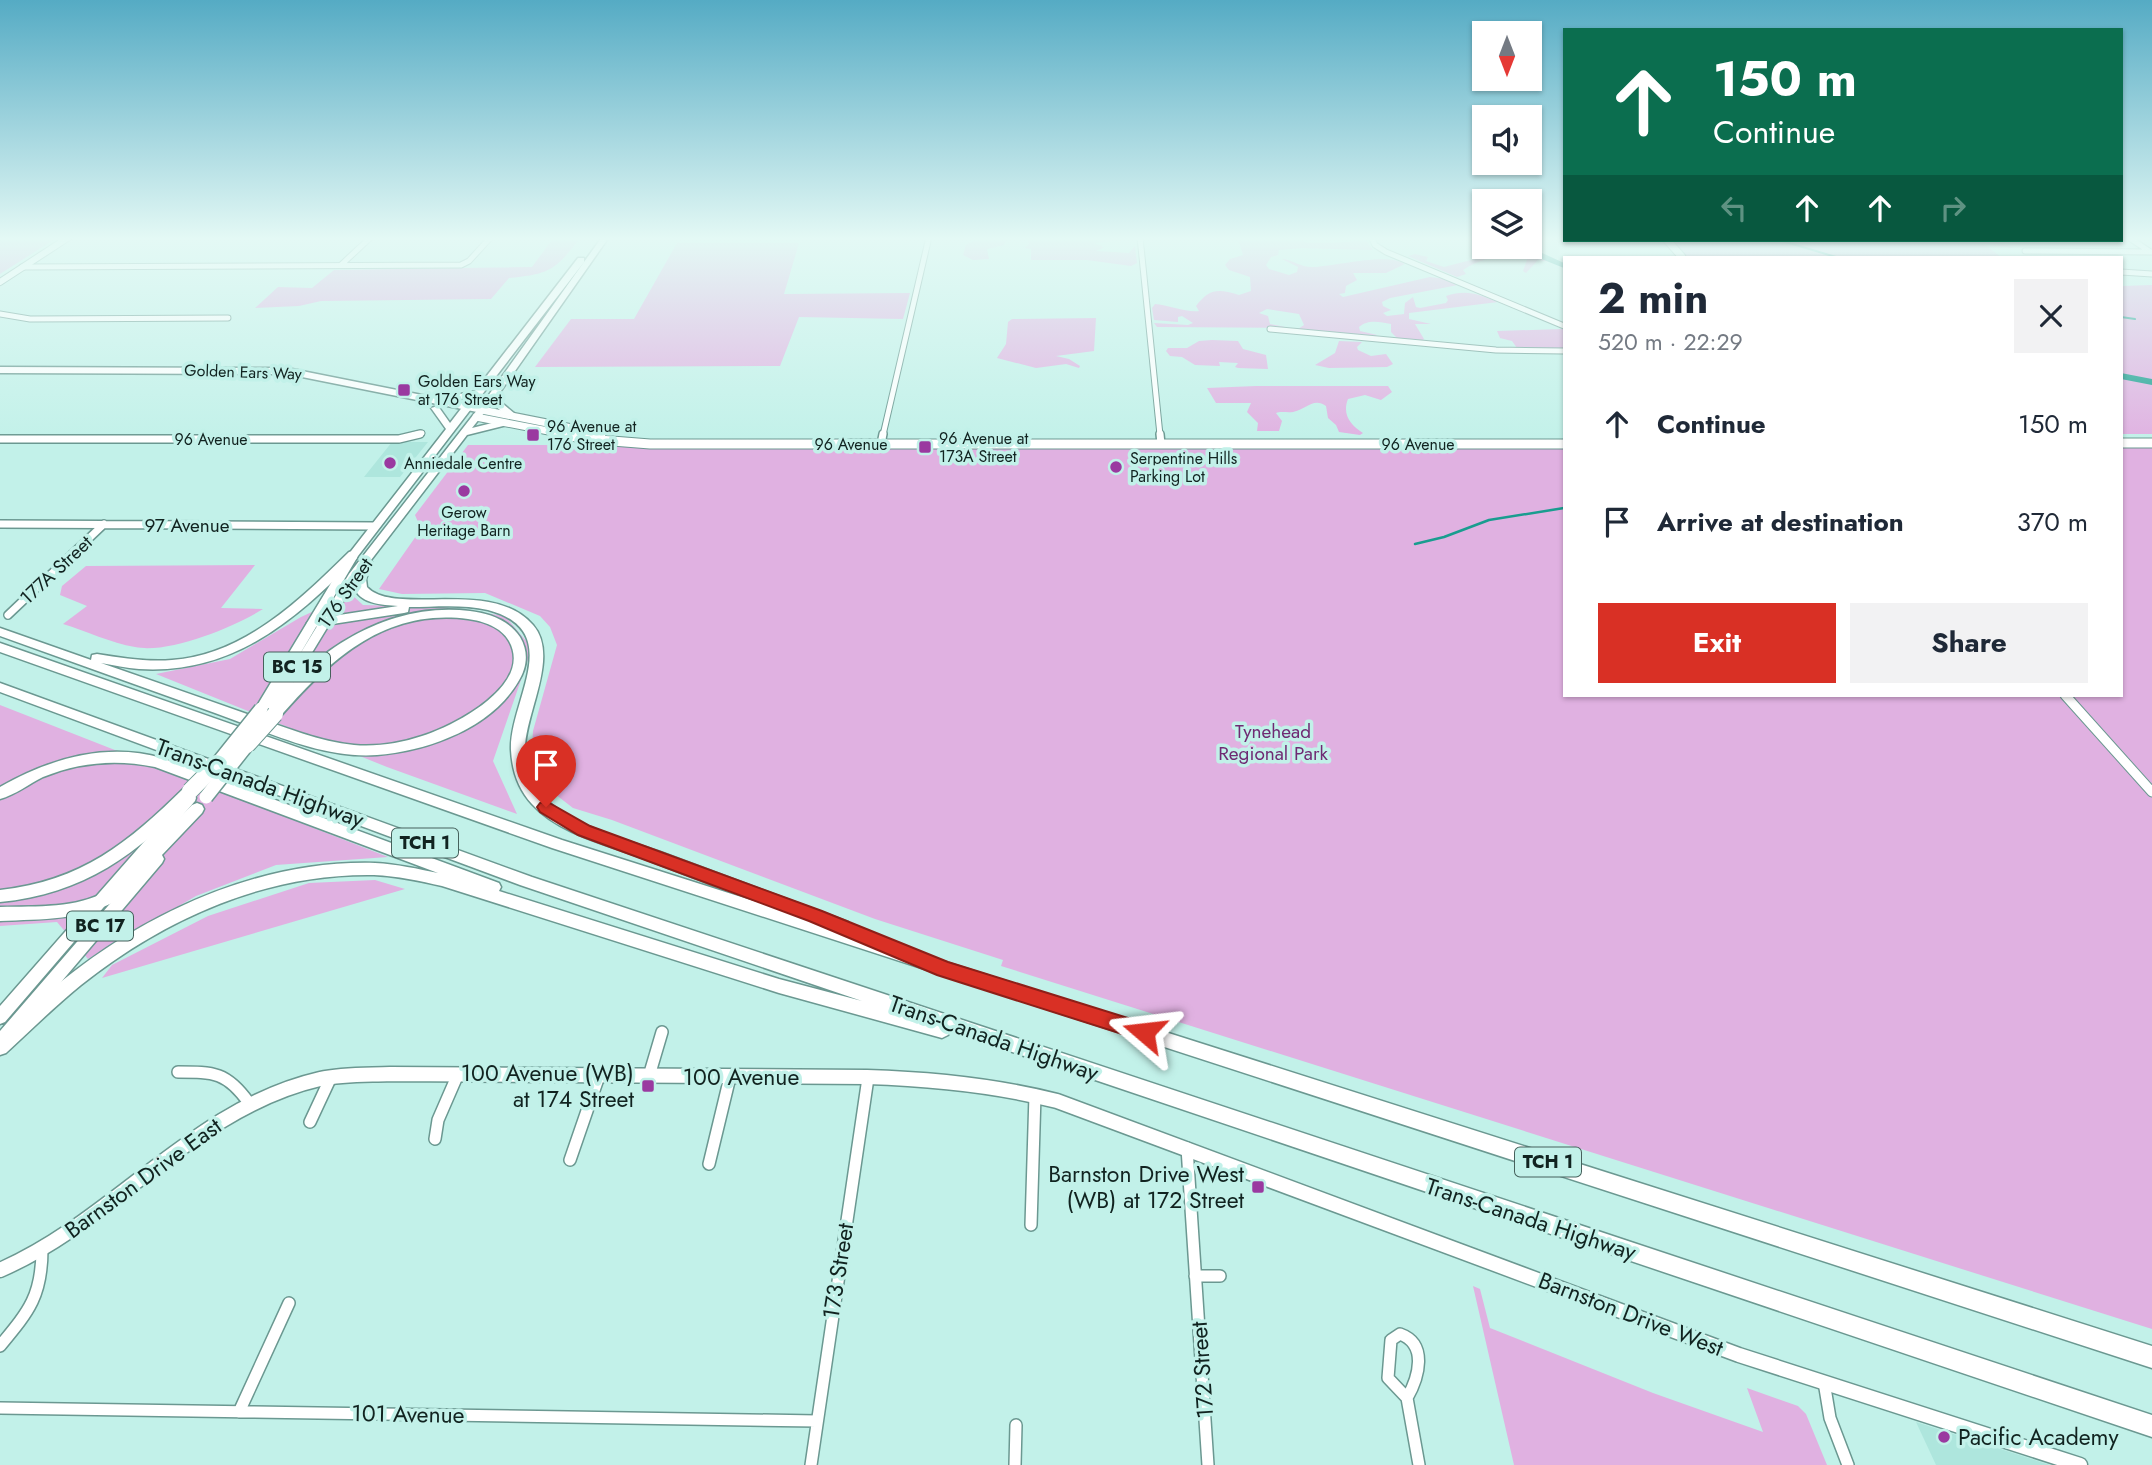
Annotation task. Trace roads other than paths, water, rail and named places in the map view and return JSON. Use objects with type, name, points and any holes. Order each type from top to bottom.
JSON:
[{"type":"highway","points":[[465,433],[508,419]]},
{"type":"highway","points":[[0,631],[122,664],[177,664],[229,650],[269,631],[304,604],[352,555]]},
{"type":"highway","points":[[366,562],[359,584],[363,592],[374,599],[389,602],[479,604],[508,612],[527,625],[536,640],[537,666],[518,733],[517,765],[534,797],[546,807],[584,830],[816,916],[943,969]]},
{"type":"highway","points":[[318,622],[458,603]]},
{"type":"highway","points":[[0,631],[285,732],[355,750],[416,743],[469,721],[492,704],[513,680],[520,656],[518,646],[512,634],[488,619],[452,613],[409,618],[375,629],[335,652],[307,675],[269,712],[247,745]]},
{"type":"highway","name":"Trans-Canada Highway","points":[[0,647],[557,844],[2152,1357]]},
{"type":"highway","name":"Trans-Canada Highway","points":[[0,687],[526,881],[2152,1426]]},
{"type":"highway","points":[[0,794],[37,774],[69,762],[110,756],[136,757],[157,762],[628,936],[779,986],[1082,1068]]},
{"type":"highway","points":[[0,914],[83,908],[115,894],[197,797],[218,763]]},
{"type":"highway","points":[[0,896],[19,895],[51,887],[99,867],[197,797]]},
{"type":"highway","points":[[0,1048],[69,984],[138,937],[200,905],[232,893],[310,873],[376,869],[417,875],[628,936]]},
{"type":"main road","name":"176 Street","points":[[218,763],[269,712],[352,555],[545,305]]},
{"type":"main road","name":"176 Street","points":[[318,622],[465,433],[557,305]]},
{"type":"main road","name":"Golden Ears Way","points":[[0,372],[261,375],[479,414]]},
{"type":"main road","points":[[450,429],[437,405],[479,393]]},
{"type":"main road","points":[[491,398],[508,419]]},
{"type":"main road","name":"96 Avenue","points":[[479,414],[621,443],[1563,441]]},
{"type":"main road","points":[[2123,441],[2152,441]]},
{"type":"main road","points":[[197,797],[247,745]]},
{"type":"main road","name":"BC 17","points":[[0,1042],[121,901],[197,797]]},
{"type":"main road","name":"BC 17","points":[[0,1017],[98,903]]},
{"type":"street","points":[[882,441],[913,305]]},
{"type":"street","points":[[1147,305],[1160,441]]},
{"type":"street","points":[[1514,305],[1563,326]]},
{"type":"street","points":[[0,314],[26,319],[228,318]]},
{"type":"street","points":[[1270,329],[1489,350],[1563,351]]},
{"type":"street","name":"96 Avenue","points":[[0,439],[399,439],[422,433]]},
{"type":"street","name":"97 Avenue","points":[[0,524],[349,528],[374,526]]},
{"type":"street","name":"177A Street","points":[[8,615],[104,524]]},
{"type":"street","points":[[2067,697],[2152,792]]},
{"type":"street","points":[[649,1076],[662,1032]]},
{"type":"street","points":[[178,1072],[216,1072],[227,1076],[235,1082],[249,1103]]},
{"type":"street","name":"100 Avenue","points":[[287,1088],[331,1077],[390,1074],[868,1078],[968,1082],[1035,1094],[1187,1148]]},
{"type":"street","points":[[435,1139],[438,1120],[458,1074]]},
{"type":"street","points":[[570,1160],[599,1076]]},
{"type":"street","points":[[310,1122],[331,1077]]},
{"type":"street","points":[[709,1164],[730,1077]]},
{"type":"street","name":"173 Street","points":[[811,1465],[868,1078]]},
{"type":"street","name":"Barnston Drive East","points":[[0,1270],[42,1249],[173,1152],[249,1103],[287,1088]]},
{"type":"street","points":[[1031,1225],[1035,1094]]},
{"type":"street","name":"172 Street","points":[[1187,1148],[1208,1465]]},
{"type":"street","name":"Barnston Drive West","points":[[1187,1148],[1739,1355],[2080,1465]]},
{"type":"street","points":[[0,1346],[38,1296],[43,1280],[42,1249]]},
{"type":"street","points":[[1195,1276],[1220,1276]]},
{"type":"street","points":[[239,1412],[289,1303]]},
{"type":"street","points":[[1824,1382],[1832,1425],[1848,1465]]},
{"type":"street","points":[[1407,1398],[1419,1465]]},
{"type":"street","name":"101 Avenue","points":[[0,1408],[817,1421]]},
{"type":"street","points":[[1014,1465],[1016,1425]]},
{"type":"waterway","points":[[2123,317],[2135,319]]},
{"type":"waterway","points":[[2123,376],[2152,382]]},
{"type":"waterway","points":[[1415,544],[1444,537],[1489,520],[1563,508]]},
{"type":"place","name":"Golden Ears Way at 176 Street","points":[[404,390]]},
{"type":"place","name":"96 Avenue at 176 Street","points":[[533,435]]},
{"type":"place","name":"96 Avenue at 173A Street","points":[[925,447]]},
{"type":"place","name":"Anniedale Centre","points":[[390,463]]},
{"type":"place","name":"Serpentine Hills Parking Lot","points":[[1116,467]]},
{"type":"place","name":"Gerow Heritage Barn","points":[[464,491]]},
{"type":"place","name":"100 Avenue (WB) at 174 Street","points":[[648,1086]]},
{"type":"place","name":"Barnston Drive West (WB) at 172 Street","points":[[1258,1187]]},
{"type":"place","name":"Pacific Academy","points":[[1944,1437]]},
{"type":"park label","name":"Tynehead Regional Park","points":[[1273,742]]}]
